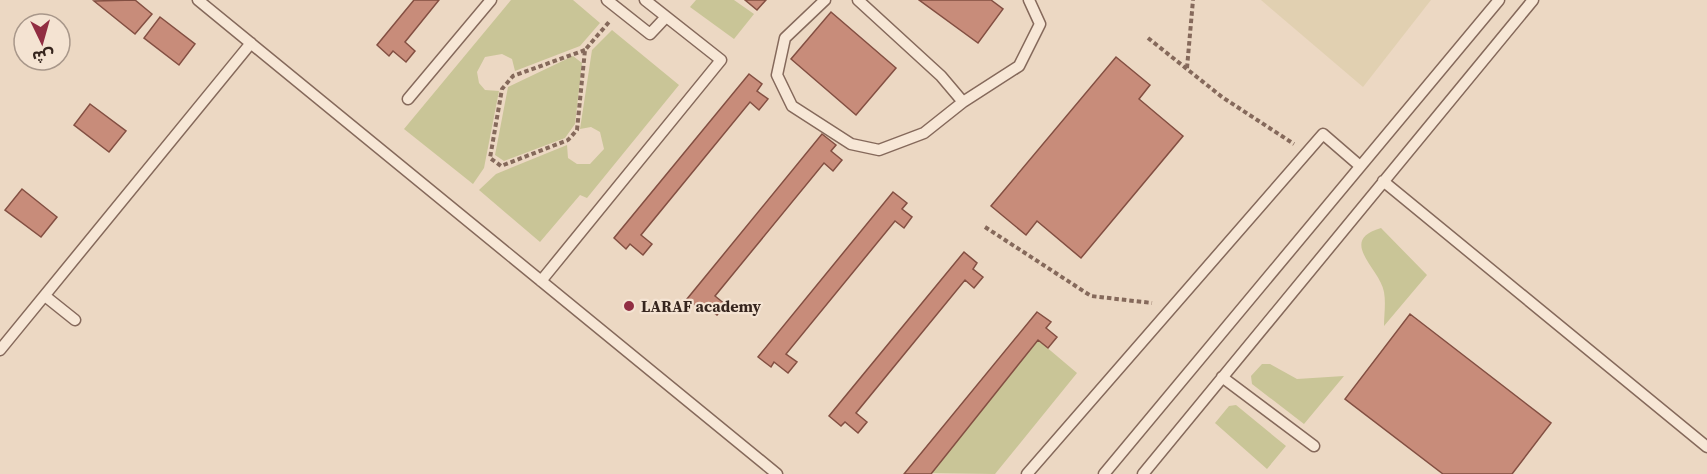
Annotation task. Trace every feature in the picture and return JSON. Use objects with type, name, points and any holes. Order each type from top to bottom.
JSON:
[{"type":"lane","points":[[198,0],[777,474]]},
{"type":"lane","points":[[408,99],[491,0]]},
{"type":"lane","points":[[607,0],[650,34],[666,17]]},
{"type":"lane","points":[[541,281],[721,60],[645,0]]},
{"type":"lane","points":[[825,0],[785,38],[777,75],[792,106],[851,144],[879,150],[924,133],[963,102],[1020,66],[1040,24],[1029,0]]},
{"type":"lane","points":[[858,0],[941,76],[963,102]]},
{"type":"lane","points":[[1104,474],[1499,0]]},
{"type":"lane","points":[[1143,474],[1533,0]]},
{"type":"lane","points":[[0,350],[251,44]]},
{"type":"lane","points":[[1027,474],[1323,134],[1360,166]]},
{"type":"lane","points":[[1383,182],[1707,447]]},
{"type":"lane","points":[[45,296],[75,320]]},
{"type":"lane","points":[[1222,377],[1314,446]]},
{"type":"path","points":[[1186,69],[1193,0]]},
{"type":"path","points":[[585,50],[577,130],[568,140],[501,166],[490,158],[502,89],[513,76],[585,50],[620,10]]},
{"type":"path","points":[[1148,38],[1222,97],[1307,153]]},
{"type":"path","points":[[985,227],[1091,296],[1174,306]]},
{"type":"shaded area","points":[[511,0],[573,0],[600,23],[580,46],[515,71],[512,59],[502,54],[485,57],[477,72],[479,83],[485,90],[499,91],[484,168],[473,184],[404,129]]},
{"type":"shaded area","points":[[696,0],[734,0],[754,14],[734,39],[690,7]]},
{"type":"shaded area","points":[[1261,0],[1431,0],[1363,87]]},
{"type":"shaded area","points":[[612,30],[679,85],[587,198],[580,195],[540,242],[479,190],[496,174],[567,145],[568,158],[577,164],[590,164],[604,149],[600,132],[591,127],[580,129],[592,50]]},
{"type":"shaded area","points":[[573,56],[582,63],[575,124],[565,138],[504,161],[495,155],[508,87]]},
{"type":"shaded area","points":[[1381,228],[1427,275],[1384,326],[1384,292],[1362,248],[1362,240],[1368,233]]},
{"type":"shaded area","points":[[1038,340],[1077,373],[995,474],[930,473]]},
{"type":"shaded area","points":[[1262,364],[1270,364],[1297,379],[1344,376],[1304,424],[1252,384],[1251,376]]},
{"type":"shaded area","points":[[1236,405],[1286,446],[1267,469],[1215,423],[1229,406]]},
{"type":"building","points":[[135,0],[152,14],[135,34],[94,1]]},
{"type":"building","points":[[414,0],[439,0],[405,42],[415,51],[406,62],[393,51],[389,56],[377,45]]},
{"type":"building","points":[[745,0],[766,0],[757,10]]},
{"type":"building","points":[[919,0],[991,0],[1003,9],[978,43]]},
{"type":"building","points":[[831,12],[896,68],[856,115],[791,59]]},
{"type":"building","points":[[160,17],[195,44],[179,65],[144,38]]},
{"type":"building","points":[[1116,57],[1150,85],[1139,99],[1183,136],[1081,258],[1037,221],[1026,235],[991,206]]},
{"type":"building","points":[[749,74],[762,84],[757,91],[768,99],[759,110],[750,102],[641,235],[652,244],[643,255],[630,244],[626,249],[614,238]]},
{"type":"building","points":[[90,104],[126,131],[109,152],[74,125]]},
{"type":"building","points":[[822,134],[836,145],[831,151],[842,160],[833,171],[824,163],[715,296],[726,305],[717,315],[703,305],[700,309],[687,299]]},
{"type":"building","points":[[22,189],[57,217],[41,237],[5,210]]},
{"type":"building","points":[[893,192],[907,203],[902,209],[912,217],[904,228],[895,221],[786,354],[797,362],[788,373],[774,362],[771,367],[758,357]]},
{"type":"building","points":[[964,252],[977,263],[973,269],[983,277],[974,288],[965,280],[856,413],[867,422],[858,433],[845,422],[841,426],[829,416]]},
{"type":"building","points":[[1037,312],[1051,322],[1046,328],[1057,337],[1048,348],[1038,340],[931,474],[904,474]]},
{"type":"building","points":[[1410,314],[1551,423],[1512,474],[1443,474],[1345,399]]},
{"type":"place","name":"LARAF academy","points":[[629,306]]}]
